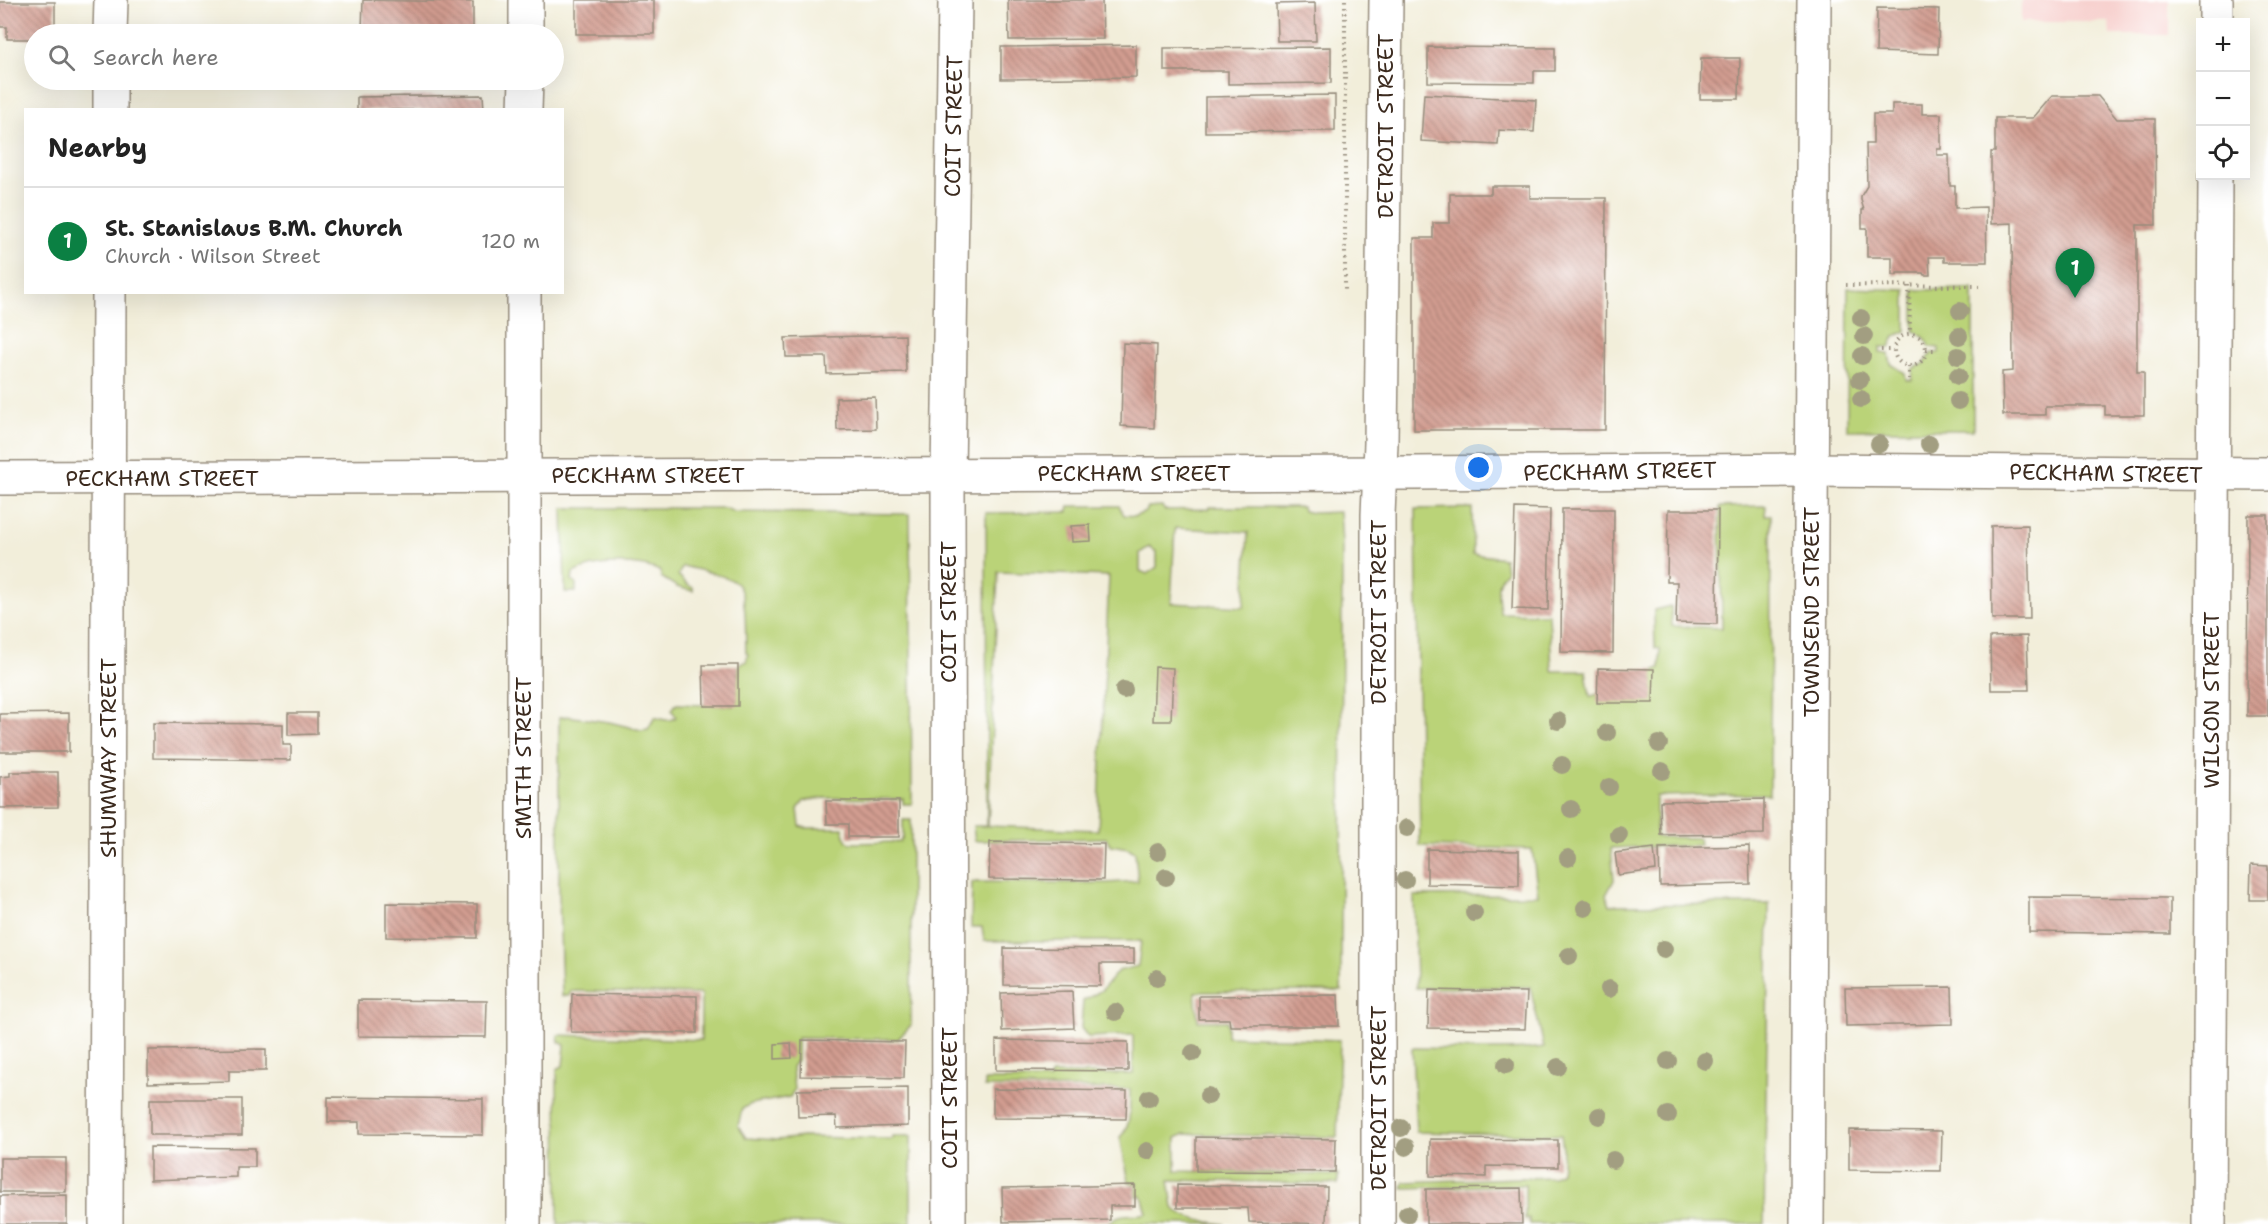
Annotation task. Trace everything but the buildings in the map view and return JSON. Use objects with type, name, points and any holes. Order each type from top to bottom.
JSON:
[{"type":"street","points":[[110,24],[111,0]]},
{"type":"street","points":[[526,0],[526,24]]},
{"type":"street","name":"COIT STREET","points":[[949,1224],[948,474],[955,0]]},
{"type":"street","name":"DETROIT STREET","points":[[1378,1224],[1378,515],[1381,472],[1386,0]]},
{"type":"street","name":"TOWNSEND STREET","points":[[1807,1224],[1814,0]]},
{"type":"street","points":[[2216,0],[2216,18]]},
{"type":"street","points":[[110,90],[110,108]]},
{"type":"street","points":[[525,108],[526,90]]},
{"type":"street","name":"WILSON STREET","points":[[2209,1224],[2215,180]]},
{"type":"street","name":"SHUMWAY STREET","points":[[106,1224],[110,294]]},
{"type":"street","name":"SMITH STREET","points":[[524,294],[524,1224]]},
{"type":"street","name":"PECKHAM STREET","points":[[0,478],[1812,470],[2268,474]]},
{"type":"path","points":[[1345,0],[1345,294]]},
{"type":"path","points":[[1839,285],[1980,286]]},
{"type":"path","points":[[1910,286],[1910,333]]},
{"type":"path","points":[[1910,333],[1920,338],[1926,350],[1920,363],[1909,366],[1896,360],[1893,350],[1900,336],[1910,333]]},
{"type":"path","points":[[1881,350],[1893,350]]},
{"type":"path","points":[[1926,350],[1937,350]]},
{"type":"path","points":[[1909,366],[1909,379]]},
{"type":"shaded area","points":[[2021,0],[2169,0],[2169,35],[2110,35],[2109,22],[2021,22]]},
{"type":"green space","points":[[1848,288],[1906,290],[1906,331],[1895,336],[1890,347],[1880,347],[1880,353],[1889,354],[1891,364],[1905,373],[1906,380],[1912,380],[1913,368],[1924,364],[1932,353],[1939,353],[1939,348],[1929,347],[1925,338],[1914,331],[1914,290],[1973,289],[1973,430],[1847,430]]},
{"type":"green space","points":[[1069,506],[1119,506],[1124,515],[1135,516],[1146,512],[1148,507],[1162,506],[1164,510],[1210,509],[1210,507],[1302,507],[1303,511],[1314,513],[1340,512],[1342,544],[1341,991],[1195,992],[1198,1021],[1227,1021],[1227,1036],[1340,1040],[1337,1137],[1185,1134],[1176,1138],[1176,1171],[1338,1175],[1338,1184],[1169,1180],[1173,1208],[1191,1218],[1225,1224],[1104,1224],[1120,1216],[1147,1213],[1142,1196],[1137,1196],[1137,1184],[1129,1182],[1120,1137],[1129,1121],[1130,1089],[985,1087],[985,1080],[1050,1080],[1051,1074],[1133,1074],[1133,1035],[1088,1037],[1081,1028],[1083,1001],[1102,990],[1118,971],[1138,966],[1141,941],[984,941],[982,927],[971,927],[972,882],[1107,883],[1138,881],[1135,852],[1128,848],[1111,845],[1106,838],[975,841],[973,826],[987,826],[986,513],[1068,512]],"holes":[[[1175,528],[1248,532],[1244,607],[1171,603]],[[1149,547],[1157,552],[1157,567],[1147,574],[1140,571],[1140,553]],[[998,572],[1109,576],[1098,830],[988,826]]]},
{"type":"green space","points":[[1766,506],[1765,515],[1771,515],[1770,794],[1656,796],[1656,837],[1699,838],[1700,845],[1611,848],[1614,880],[1606,895],[1610,905],[1769,904],[1764,1224],[1529,1224],[1529,1218],[1525,1219],[1525,1185],[1402,1188],[1404,1182],[1553,1177],[1561,1172],[1563,1149],[1561,1135],[1416,1132],[1412,1048],[1495,1050],[1544,1047],[1530,987],[1416,988],[1414,896],[1538,895],[1532,849],[1420,846],[1416,509],[1472,508],[1473,554],[1504,558],[1506,572],[1498,585],[1500,613],[1549,614],[1552,671],[1586,671],[1590,697],[1660,668],[1660,649],[1655,648],[1654,610],[1671,606],[1672,626],[1722,628],[1720,507]]},
{"type":"green space","points":[[563,508],[725,508],[734,512],[910,514],[912,804],[903,804],[903,799],[825,798],[804,801],[798,809],[800,826],[843,828],[846,840],[850,843],[900,842],[903,837],[903,820],[911,820],[911,1025],[898,1039],[797,1038],[797,1060],[792,1067],[794,1090],[790,1097],[751,1104],[742,1109],[738,1126],[746,1138],[777,1140],[803,1137],[892,1139],[892,1136],[911,1136],[911,1224],[558,1224],[557,1069],[563,1066],[565,1045],[559,1042],[558,1035],[701,1040],[701,994],[571,991],[569,996],[562,996],[559,894],[559,717],[609,722],[641,730],[648,729],[655,717],[671,720],[676,717],[672,710],[676,704],[734,706],[740,663],[746,662],[748,655],[740,588],[725,577],[683,566],[678,575],[693,587],[693,591],[677,587],[661,577],[660,571],[651,568],[640,565],[605,564],[573,573],[572,581],[576,584],[576,592],[565,592]]},
{"type":"place","name":"St. Stanislaus B.M. Church","points":[[2075,298]]}]
